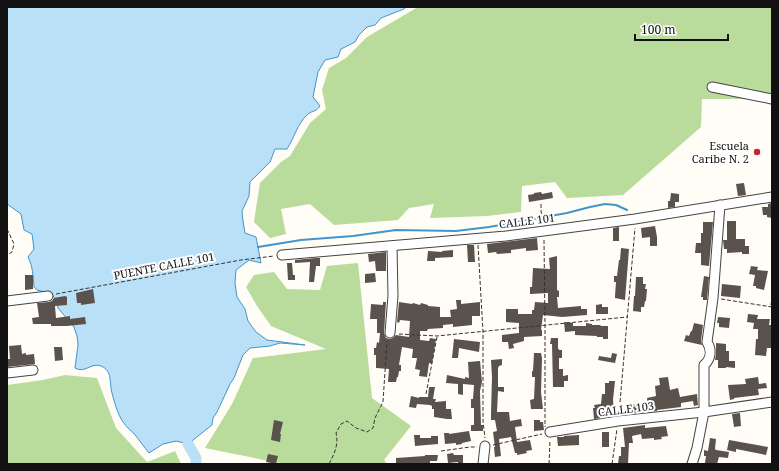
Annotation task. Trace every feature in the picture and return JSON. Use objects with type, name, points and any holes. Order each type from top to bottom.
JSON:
[{"type":"street","points":[[712,87],[772,99]]},
{"type":"street","name":"CALLE 101","points":[[282,254],[478,239],[544,227],[636,219],[772,197]]},
{"type":"street","points":[[692,464],[697,448],[704,412],[704,365],[709,361],[710,353],[710,347],[707,342],[713,298],[720,205]]},
{"type":"street","points":[[390,333],[393,296],[392,246]]},
{"type":"street","points":[[7,301],[48,296]]},
{"type":"street","points":[[7,373],[33,370]]},
{"type":"street","name":"CALLE 103","points":[[548,432],[618,421],[704,412],[772,402]]},
{"type":"street","points":[[484,464],[485,446]]},
{"type":"path","points":[[541,204],[544,227],[549,464]]},
{"type":"path","points":[[612,464],[618,421],[636,219]]},
{"type":"path","points":[[7,229],[14,244],[12,252],[7,255]]},
{"type":"path","points":[[478,239],[483,332],[483,421],[485,446]]},
{"type":"path","name":"PUENTE CALLE 101","points":[[48,296],[241,260],[282,254]]},
{"type":"path","points":[[713,298],[771,306],[772,298]]},
{"type":"path","points":[[329,464],[335,451],[337,440],[336,433],[341,424],[347,421],[356,428],[367,432],[373,428],[375,418],[382,402],[387,340],[390,333],[437,336],[627,317]]},
{"type":"path","points":[[426,394],[437,336]]},
{"type":"path","points":[[441,451],[485,446],[548,432]]},
{"type":"green space","points":[[418,7],[772,7],[772,99],[702,99],[701,127],[623,195],[567,198],[555,182],[522,186],[521,212],[487,216],[430,218],[434,204],[409,208],[398,220],[334,225],[310,204],[281,209],[286,234],[270,238],[254,222],[260,183],[281,162],[290,156],[310,123],[326,109],[322,90],[329,68],[346,58],[367,37]]},
{"type":"green space","points":[[358,263],[372,398],[411,426],[384,460],[387,464],[284,464],[205,448],[232,404],[253,358],[326,349],[271,326],[246,287],[254,275],[274,272],[287,289],[320,290],[327,266]]},
{"type":"green space","points":[[65,375],[97,378],[116,428],[147,462],[175,451],[181,464],[7,464],[7,385]]},
{"type":"water","points":[[7,7],[406,7],[381,18],[375,25],[367,27],[359,35],[355,42],[341,49],[338,57],[325,60],[318,72],[313,97],[320,106],[317,110],[309,113],[304,118],[287,149],[275,149],[270,162],[250,182],[249,196],[242,211],[243,221],[245,233],[256,237],[261,263],[249,260],[236,270],[235,283],[237,297],[245,309],[248,321],[256,332],[267,340],[305,345],[280,343],[270,346],[250,348],[243,355],[234,378],[213,418],[212,425],[188,444],[176,441],[163,444],[149,453],[121,419],[111,389],[109,374],[105,368],[94,365],[82,370],[75,368],[78,345],[74,327],[58,308],[52,294],[37,290],[34,287],[32,268],[28,257],[34,249],[32,234],[24,230],[21,214],[7,204]]},
{"type":"building","points":[[744,183],[746,195],[738,196],[736,184]]},
{"type":"building","points":[[541,192],[542,194],[552,192],[553,198],[529,202],[528,195]]},
{"type":"building","points":[[671,193],[679,194],[679,202],[675,202],[675,207],[668,208],[668,201],[670,201]]},
{"type":"building","points":[[772,203],[772,218],[767,217],[767,215],[763,215],[762,207],[768,207],[768,204]]},
{"type":"building","points":[[727,221],[736,221],[736,239],[745,239],[745,246],[749,246],[749,254],[742,254],[742,252],[727,253],[727,249],[724,249],[723,240],[727,240]]},
{"type":"building","points":[[703,222],[713,222],[709,266],[701,265],[701,253],[695,253],[696,243],[701,243]]},
{"type":"building","points":[[655,226],[657,246],[650,246],[650,237],[642,238],[641,228]]},
{"type":"building","points":[[619,227],[619,241],[613,241],[613,228]]},
{"type":"building","points":[[537,238],[538,250],[526,251],[526,248],[511,250],[511,253],[488,253],[487,244]]},
{"type":"building","points":[[467,245],[474,245],[475,262],[468,262]]},
{"type":"building","points":[[621,248],[629,249],[625,300],[615,298],[616,282],[614,282],[614,276],[617,276]]},
{"type":"building","points":[[453,250],[453,257],[435,258],[435,261],[427,261],[428,251],[442,252]]},
{"type":"building","points":[[386,252],[386,271],[376,271],[375,261],[369,262],[368,254]]},
{"type":"building","points":[[557,256],[557,290],[559,291],[559,297],[557,297],[558,308],[581,306],[581,309],[587,309],[587,315],[562,317],[543,315],[541,330],[542,336],[524,337],[524,341],[513,344],[514,348],[509,349],[508,342],[502,342],[502,335],[519,333],[519,323],[506,322],[506,309],[518,309],[518,314],[532,314],[535,302],[548,303],[548,293],[530,294],[533,268],[550,269],[549,258]]},
{"type":"building","points":[[320,258],[320,266],[316,266],[314,282],[309,282],[310,262],[295,263],[295,260]]},
{"type":"building","points":[[287,263],[292,263],[295,280],[288,280]]},
{"type":"building","points":[[751,266],[758,267],[757,270],[768,271],[764,290],[753,286],[755,275],[749,274]]},
{"type":"building","points":[[375,273],[376,282],[365,283],[365,274]]},
{"type":"building","points":[[25,275],[33,275],[33,289],[25,290]]},
{"type":"building","points":[[704,276],[709,277],[707,300],[703,300],[703,297],[701,297]]},
{"type":"building","points":[[636,277],[643,277],[643,284],[646,284],[645,289],[647,289],[646,301],[644,307],[641,307],[641,312],[633,311]]},
{"type":"building","points":[[722,284],[741,286],[740,298],[721,296]]},
{"type":"building","points":[[93,289],[95,303],[81,305],[81,303],[77,303],[76,293]]},
{"type":"building","points":[[67,297],[67,305],[55,306],[56,318],[70,316],[70,319],[85,317],[86,324],[51,326],[51,324],[33,324],[32,318],[39,317],[37,303],[49,302],[54,298]]},
{"type":"building","points":[[456,300],[461,300],[461,304],[480,302],[480,316],[472,316],[472,325],[453,327],[453,324],[443,325],[443,328],[420,331],[420,340],[429,341],[430,338],[436,339],[432,364],[429,363],[427,377],[419,376],[420,370],[415,369],[417,358],[412,358],[413,349],[402,347],[399,365],[401,365],[401,371],[399,371],[396,382],[388,382],[389,369],[376,368],[376,355],[374,355],[374,348],[376,348],[377,342],[379,343],[380,333],[377,333],[377,319],[370,319],[371,304],[383,305],[383,302],[386,302],[384,333],[386,338],[390,339],[396,335],[409,337],[410,321],[400,320],[399,323],[397,322],[399,302],[420,305],[421,303],[428,306],[440,307],[440,317],[451,317],[450,310],[457,309]]},
{"type":"building","points":[[602,304],[602,307],[608,307],[608,314],[596,314],[596,305]]},
{"type":"building","points":[[748,314],[758,315],[757,319],[770,319],[769,325],[772,325],[771,348],[767,348],[766,356],[755,355],[758,329],[753,329],[754,323],[747,322]]},
{"type":"building","points":[[718,317],[730,318],[729,328],[719,327],[719,323],[717,323]]},
{"type":"building","points":[[564,322],[573,323],[573,326],[586,326],[586,323],[608,326],[608,339],[603,339],[603,337],[597,336],[575,335],[575,331],[565,332]]},
{"type":"building","points":[[694,323],[703,325],[702,345],[684,341],[686,335],[689,336],[692,331]]},
{"type":"building","points":[[551,338],[558,338],[558,349],[562,350],[562,358],[559,358],[559,369],[563,369],[563,376],[568,375],[568,381],[564,381],[564,387],[553,387],[552,344],[550,344]]},
{"type":"building","points":[[454,339],[480,342],[479,352],[459,348],[458,358],[452,358]]},
{"type":"building","points":[[716,343],[726,344],[726,351],[729,351],[729,361],[735,361],[735,368],[718,368],[718,360],[715,360]]},
{"type":"building","points":[[21,345],[22,354],[34,354],[35,364],[7,367],[7,359],[10,359],[9,346]]},
{"type":"building","points":[[54,347],[62,347],[63,360],[55,361]]},
{"type":"building","points":[[534,353],[541,353],[542,358],[541,392],[543,409],[531,409],[530,400],[534,399],[535,377],[532,377],[532,371]]},
{"type":"building","points":[[612,353],[617,354],[615,363],[598,360],[599,356],[611,358]]},
{"type":"building","points":[[502,359],[502,365],[498,368],[498,387],[504,387],[504,392],[498,391],[497,412],[509,412],[510,421],[521,419],[522,426],[515,427],[517,442],[530,440],[532,450],[526,451],[527,453],[517,455],[517,453],[515,453],[511,437],[499,439],[501,456],[495,457],[493,432],[497,431],[495,420],[491,420],[491,360]]},
{"type":"building","points":[[480,361],[482,382],[480,391],[481,425],[483,425],[483,431],[471,431],[471,425],[474,425],[474,408],[471,408],[471,399],[473,399],[474,385],[463,384],[463,395],[458,394],[458,384],[446,383],[447,375],[465,379],[465,377],[469,378],[468,362]]},
{"type":"building","points":[[668,377],[670,390],[678,388],[680,397],[697,394],[698,405],[694,406],[693,401],[681,403],[681,407],[627,414],[626,406],[636,404],[636,408],[648,406],[647,398],[656,396],[655,386],[660,385],[659,378]]},
{"type":"building","points":[[758,377],[759,384],[766,383],[767,388],[758,389],[759,395],[734,398],[730,400],[728,385],[746,384],[745,379]]},
{"type":"building","points":[[609,381],[615,381],[613,400],[614,416],[594,419],[594,405],[601,404],[602,394],[605,394],[605,383],[609,383]]},
{"type":"building","points":[[429,387],[435,387],[433,399],[436,399],[435,402],[446,401],[446,409],[451,409],[452,419],[434,417],[434,409],[432,409],[432,406],[430,405],[417,404],[416,408],[409,407],[411,396],[419,398],[428,397]]},
{"type":"building","points":[[740,413],[741,426],[734,427],[732,414]]},
{"type":"building","points":[[274,420],[283,422],[280,442],[271,440]]},
{"type":"building","points":[[534,420],[540,420],[540,422],[543,422],[544,430],[534,431]]},
{"type":"building","points":[[645,425],[645,428],[666,426],[668,436],[661,437],[662,439],[654,440],[654,438],[642,439],[641,434],[632,436],[633,443],[629,443],[628,464],[618,464],[619,456],[621,456],[621,447],[625,447],[623,428]]},
{"type":"building","points":[[469,431],[471,441],[456,445],[456,443],[445,444],[444,433],[449,434]]},
{"type":"building","points":[[602,432],[609,432],[609,447],[602,447]]},
{"type":"building","points":[[414,435],[420,435],[420,438],[431,438],[431,436],[438,436],[438,444],[415,446]]},
{"type":"building","points":[[579,435],[579,445],[558,446],[557,437]]},
{"type":"building","points":[[710,438],[716,439],[716,450],[729,452],[728,458],[719,457],[717,464],[705,463],[706,456],[704,456],[704,450],[708,451]]},
{"type":"building","points":[[729,440],[768,447],[766,455],[736,449],[736,452],[727,450]]},
{"type":"building","points":[[453,453],[454,455],[463,455],[463,464],[458,464],[458,462],[448,463],[447,454]]},
{"type":"building","points":[[268,454],[278,456],[276,464],[266,462]]},
{"type":"building","points":[[438,455],[437,461],[430,461],[430,464],[396,464],[396,458]]},
{"type":"waterway","points":[[258,247],[301,240],[353,236],[396,230],[456,231],[489,227],[567,213],[605,204],[616,205],[627,210]]},
{"type":"waterway","points":[[188,444],[196,458],[196,464]]},
{"type":"place","name":"Escuela Caribe N. 2","points":[[757,152]]}]
